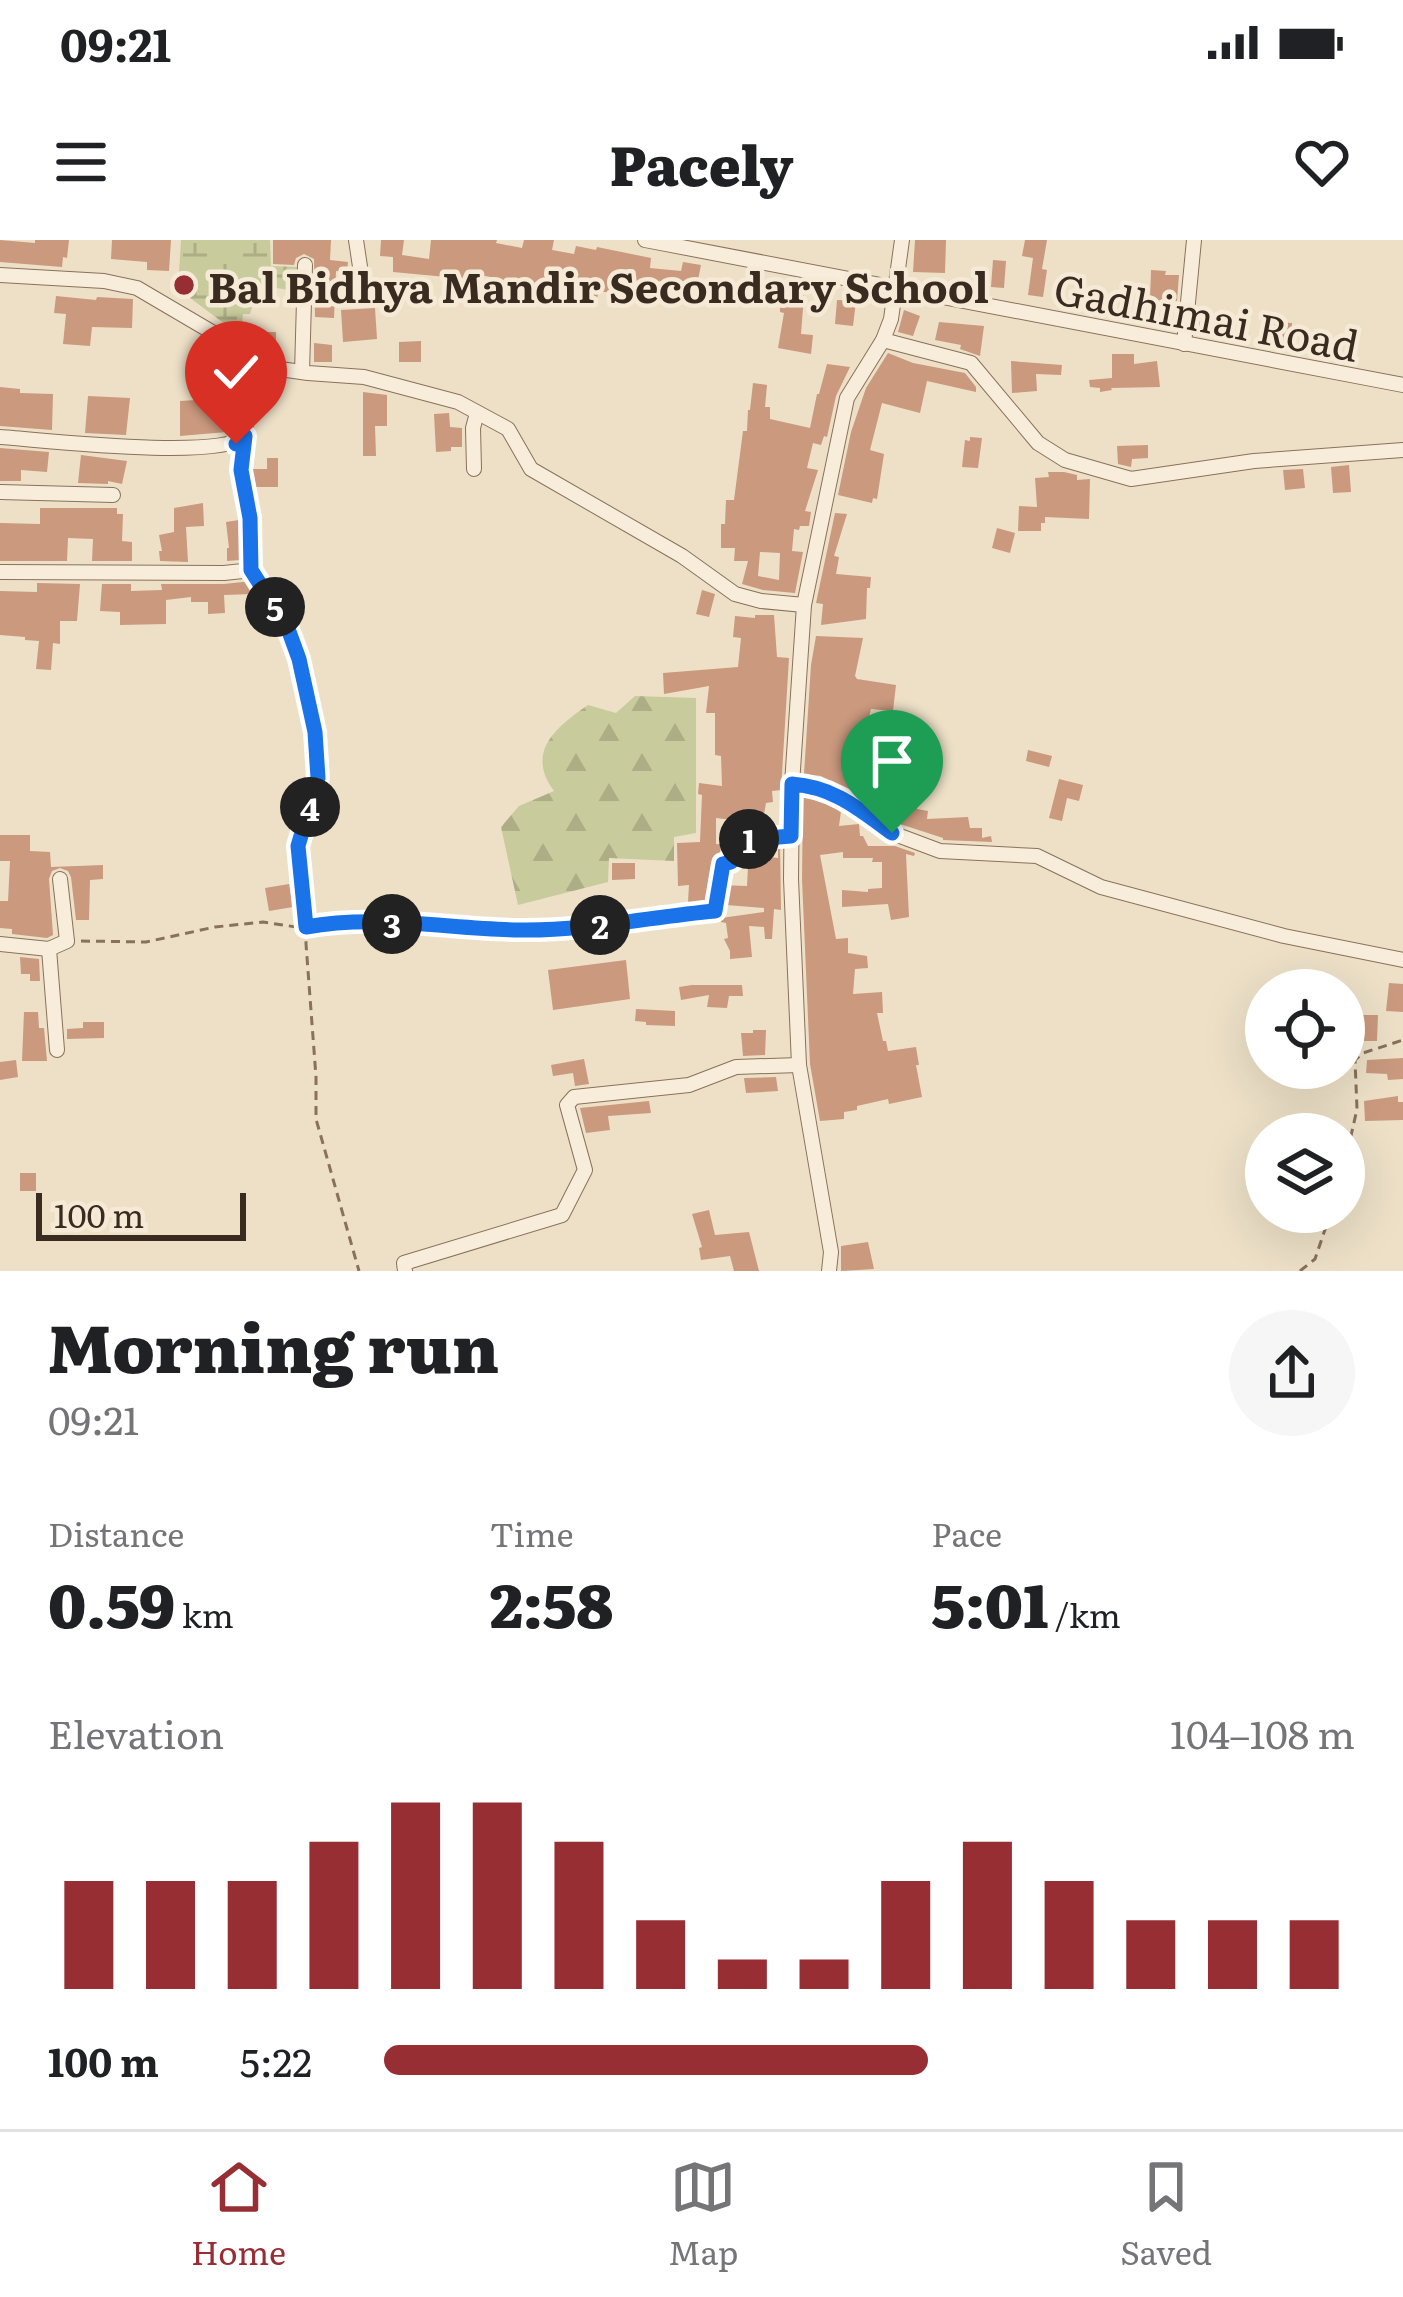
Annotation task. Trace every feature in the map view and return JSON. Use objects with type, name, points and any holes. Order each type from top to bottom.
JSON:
[{"type":"street","points":[[356,240],[362,280],[371,298]]},
{"type":"street","name":"Gadhimai Road","points":[[645,240],[1403,385]]},
{"type":"street","points":[[829,1271],[831,1252],[799,1065],[790,879],[804,604],[848,398],[884,340],[902,240]]},
{"type":"street","points":[[1184,344],[1194,240]]},
{"type":"street","points":[[302,372],[305,265]]},
{"type":"street","points":[[0,275],[104,281],[137,288],[273,368],[364,377],[458,402],[508,429],[531,469],[682,556],[735,594],[804,604]]},
{"type":"street","points":[[884,340],[971,363],[1038,443],[1065,460],[1131,479],[1254,461],[1403,450]]},
{"type":"street","points":[[0,572],[251,570],[250,518],[241,470],[254,358]]},
{"type":"street","points":[[474,470],[477,412]]},
{"type":"street","points":[[0,437],[171,447],[236,444],[245,436]]},
{"type":"street","points":[[0,492],[113,495]]},
{"type":"street","points":[[792,784],[818,786],[892,833],[940,851],[1037,856],[1118,892],[1284,936],[1403,960]]},
{"type":"street","points":[[0,944],[50,950],[67,941],[61,879]]},
{"type":"street","points":[[50,950],[57,1050]]},
{"type":"street","points":[[404,1271],[404,1263],[562,1215],[585,1170],[567,1105],[574,1097],[689,1085],[736,1067],[799,1065]]},
{"type":"path","points":[[251,570],[287,626],[315,732],[318,778],[298,846],[316,1119],[358,1271]]},
{"type":"path","points":[[67,941],[146,942],[263,922],[306,927],[428,922],[472,929],[571,929],[715,911],[723,864],[731,862],[734,841],[791,836]]},
{"type":"path","points":[[1356,1113],[1355,1060],[1403,1040]]},
{"type":"path","points":[[1300,1271],[1315,1259],[1324,1233]]},
{"type":"green space","points":[[181,240],[270,240],[271,266],[299,267],[300,292],[259,285],[250,314],[243,314],[241,336],[178,289]]},
{"type":"green space","points":[[635,696],[696,698],[696,833],[674,837],[674,861],[609,858],[608,882],[518,905],[501,827],[519,806],[554,791],[543,764],[548,742],[588,705],[616,713]]},
{"type":"building","points":[[0,240],[69,240],[67,258],[63,257],[62,267],[0,262]]},
{"type":"building","points":[[112,240],[171,240],[169,271],[147,270],[147,262],[111,259]]},
{"type":"building","points":[[273,240],[331,240],[330,260],[348,262],[347,272],[336,271],[334,318],[315,317],[314,259],[304,254],[294,265],[273,264]]},
{"type":"building","points":[[381,240],[404,240],[402,255],[429,259],[431,240],[497,240],[522,248],[524,240],[554,240],[552,250],[574,254],[576,246],[597,247],[651,258],[650,268],[681,271],[683,262],[701,265],[696,290],[659,281],[658,294],[599,291],[597,298],[573,293],[574,303],[549,301],[550,295],[475,274],[472,300],[454,298],[457,278],[393,272],[393,257],[380,256]]},
{"type":"building","points":[[915,240],[946,240],[945,273],[913,272]]},
{"type":"building","points":[[1025,240],[1047,240],[1043,297],[1028,295],[1033,258],[1022,256]]},
{"type":"building","points":[[993,260],[1006,261],[1004,288],[991,287]]},
{"type":"building","points":[[1151,270],[1179,275],[1177,301],[1150,300]]},
{"type":"building","points":[[701,288],[804,295],[801,334],[813,335],[811,354],[778,348],[784,313],[780,307],[700,302]]},
{"type":"building","points":[[56,296],[133,299],[132,328],[92,327],[90,346],[63,344],[66,314],[54,313]]},
{"type":"building","points":[[837,300],[856,301],[853,326],[835,324]]},
{"type":"building","points":[[375,308],[377,339],[343,342],[341,310]]},
{"type":"building","points":[[904,310],[920,316],[913,336],[898,332]]},
{"type":"building","points":[[1199,321],[1233,323],[1231,338],[1197,334]]},
{"type":"building","points":[[1264,321],[1292,323],[1291,345],[1263,343]]},
{"type":"building","points":[[939,322],[984,326],[980,356],[960,349],[961,345],[935,340]]},
{"type":"building","points":[[258,332],[276,332],[276,351],[258,346]]},
{"type":"building","points":[[421,341],[421,362],[399,362],[399,342]]},
{"type":"building","points":[[314,343],[332,345],[332,362],[314,362]]},
{"type":"building","points":[[888,353],[965,373],[976,392],[927,381],[920,413],[882,403],[870,450],[884,454],[877,499],[872,503],[838,495],[866,388]]},
{"type":"building","points":[[1112,354],[1134,354],[1134,364],[1157,361],[1160,387],[1100,392],[1090,387],[1089,380],[1112,378]]},
{"type":"building","points":[[227,359],[229,399],[237,399],[227,432],[180,436],[180,401],[212,399],[210,360]]},
{"type":"building","points":[[1011,361],[1062,365],[1061,375],[1036,374],[1037,391],[1012,393]]},
{"type":"building","points":[[827,364],[850,367],[836,396],[827,437],[821,445],[813,443],[807,468],[818,470],[805,511],[811,512],[809,526],[794,529],[792,551],[803,552],[795,593],[742,584],[748,561],[734,561],[735,548],[721,548],[721,524],[725,524],[726,500],[734,500],[753,383],[767,385],[765,407],[770,407],[770,419],[810,428]],"holes":[[[760,552],[780,553],[779,580],[758,576]]]},
{"type":"building","points":[[0,387],[53,394],[52,430],[0,426]]},
{"type":"building","points":[[363,392],[387,395],[387,426],[375,426],[376,456],[363,456]]},
{"type":"building","points":[[88,396],[130,398],[126,435],[85,433]]},
{"type":"building","points":[[449,413],[450,427],[462,428],[462,447],[436,452],[434,414]]},
{"type":"building","points":[[982,438],[978,468],[962,467],[965,440]]},
{"type":"building","points":[[1148,445],[1148,458],[1132,459],[1131,467],[1118,464],[1117,446]]},
{"type":"building","points":[[0,448],[49,452],[47,472],[21,470],[21,481],[0,481]]},
{"type":"building","points":[[81,455],[127,461],[122,484],[78,483]]},
{"type":"building","points":[[267,458],[278,458],[278,487],[256,487],[252,469],[267,469]]},
{"type":"building","points":[[1349,465],[1351,492],[1333,493],[1331,467]]},
{"type":"building","points":[[1303,469],[1305,488],[1285,490],[1283,470]]},
{"type":"building","points":[[1048,472],[1090,479],[1089,519],[1045,517],[1041,531],[1018,531],[1019,506],[1037,507],[1035,478],[1049,477]]},
{"type":"building","points":[[203,503],[204,526],[186,527],[188,562],[160,561],[159,535],[174,532],[174,508]]},
{"type":"building","points":[[40,508],[117,508],[117,514],[123,514],[122,541],[132,542],[132,561],[92,561],[93,539],[68,538],[67,561],[0,561],[0,523],[40,524]]},
{"type":"building","points":[[835,513],[847,514],[834,556],[839,557],[836,574],[871,577],[870,588],[866,619],[821,625],[823,604],[816,603]]},
{"type":"building","points":[[239,520],[240,560],[227,561],[226,522]]},
{"type":"building","points":[[997,528],[1015,533],[1010,553],[992,548]]},
{"type":"building","points":[[252,581],[253,594],[224,595],[225,613],[208,614],[208,602],[191,602],[191,597],[166,600],[166,624],[120,625],[120,612],[100,611],[102,584],[131,584],[131,591],[162,590],[161,584]]},
{"type":"building","points":[[37,583],[80,584],[77,621],[60,621],[60,644],[53,643],[51,670],[36,669],[39,641],[0,635],[0,591],[37,592]]},
{"type":"building","points":[[702,590],[715,594],[709,617],[696,614]]},
{"type":"building","points":[[774,615],[777,657],[789,658],[781,790],[772,791],[773,802],[766,803],[764,814],[740,821],[716,818],[716,844],[748,847],[748,862],[718,861],[719,885],[747,886],[748,866],[778,858],[780,841],[781,910],[774,909],[772,939],[765,939],[764,927],[749,926],[752,957],[730,959],[724,939],[728,938],[726,923],[721,918],[764,912],[764,908],[688,902],[689,885],[678,886],[677,843],[700,842],[699,783],[722,786],[721,756],[715,755],[715,713],[706,713],[709,686],[664,694],[663,673],[738,667],[741,638],[733,637],[735,616]]},
{"type":"building","points":[[816,636],[863,638],[857,679],[896,685],[893,711],[871,709],[866,741],[875,742],[867,797],[821,776],[804,774]]},
{"type":"building","points":[[1028,750],[1052,756],[1049,767],[1026,761]]},
{"type":"building","points":[[889,756],[909,759],[907,775],[891,774]]},
{"type":"building","points":[[1059,779],[1083,785],[1079,801],[1067,798],[1062,821],[1049,818]]},
{"type":"building","points":[[803,796],[841,811],[839,826],[859,824],[860,836],[868,846],[895,846],[915,853],[906,854],[909,917],[891,920],[888,904],[842,907],[842,890],[882,888],[882,862],[843,858],[843,852],[820,855],[836,939],[848,938],[848,953],[867,956],[868,968],[855,969],[853,994],[882,992],[883,1013],[877,1013],[883,1041],[888,1051],[916,1047],[922,1097],[857,1106],[857,1110],[844,1112],[844,1119],[820,1121],[810,1064]]},
{"type":"building","points":[[893,801],[928,811],[927,819],[968,817],[970,828],[982,828],[982,838],[991,836],[992,842],[943,840],[897,823],[890,818]]},
{"type":"building","points":[[0,835],[30,835],[30,851],[50,852],[51,867],[103,865],[103,879],[90,880],[89,920],[76,920],[71,877],[60,868],[49,879],[53,935],[12,934],[12,929],[0,928],[0,901],[8,901],[10,861],[0,861]]},
{"type":"building","points":[[612,863],[635,863],[635,879],[612,880]]},
{"type":"building","points":[[289,884],[293,907],[269,911],[265,888]]},
{"type":"building","points":[[20,957],[39,959],[40,981],[21,974]]},
{"type":"building","points":[[626,960],[630,999],[553,1010],[548,970]]},
{"type":"building","points":[[1389,983],[1403,984],[1403,1012],[1386,1011]]},
{"type":"building","points":[[742,985],[743,996],[729,996],[727,1008],[707,1007],[709,995],[681,1000],[679,987]]},
{"type":"building","points":[[636,1009],[675,1011],[675,1026],[635,1021]]},
{"type":"building","points":[[24,1012],[38,1012],[47,1061],[22,1061]]},
{"type":"building","points":[[1365,1015],[1378,1015],[1377,1041],[1365,1041]]},
{"type":"building","points":[[83,1022],[104,1022],[104,1038],[67,1039],[67,1029],[83,1028]]},
{"type":"building","points":[[766,1030],[765,1055],[743,1056],[741,1033]]},
{"type":"building","points":[[1403,1058],[1403,1079],[1366,1073],[1367,1060]]},
{"type":"building","points":[[584,1059],[589,1084],[575,1086],[573,1073],[553,1076],[551,1065]]},
{"type":"building","points":[[16,1060],[18,1077],[0,1080],[0,1062]]},
{"type":"building","points":[[776,1077],[778,1091],[746,1093],[744,1078]]},
{"type":"building","points":[[1398,1096],[1398,1102],[1403,1102],[1403,1120],[1365,1121],[1364,1101]]},
{"type":"building","points":[[649,1101],[651,1113],[608,1116],[610,1130],[586,1133],[580,1108]]},
{"type":"building","points":[[20,1173],[36,1173],[36,1191],[20,1191]]},
{"type":"building","points":[[709,1210],[715,1235],[749,1232],[759,1271],[734,1271],[730,1256],[701,1260],[692,1214]]},
{"type":"building","points":[[868,1242],[874,1269],[841,1271],[841,1246]]},
{"type":"place","name":"Bal Bidhya Mandir Secondary School","points":[[184,285]]},
{"type":"route","points":[[236,444],[245,436],[241,470],[250,518],[251,570],[287,626],[315,732],[318,778],[298,846],[306,927],[428,922],[523,931],[715,911],[723,864],[731,862],[734,841],[791,836],[792,784],[818,786],[892,833]]}]
